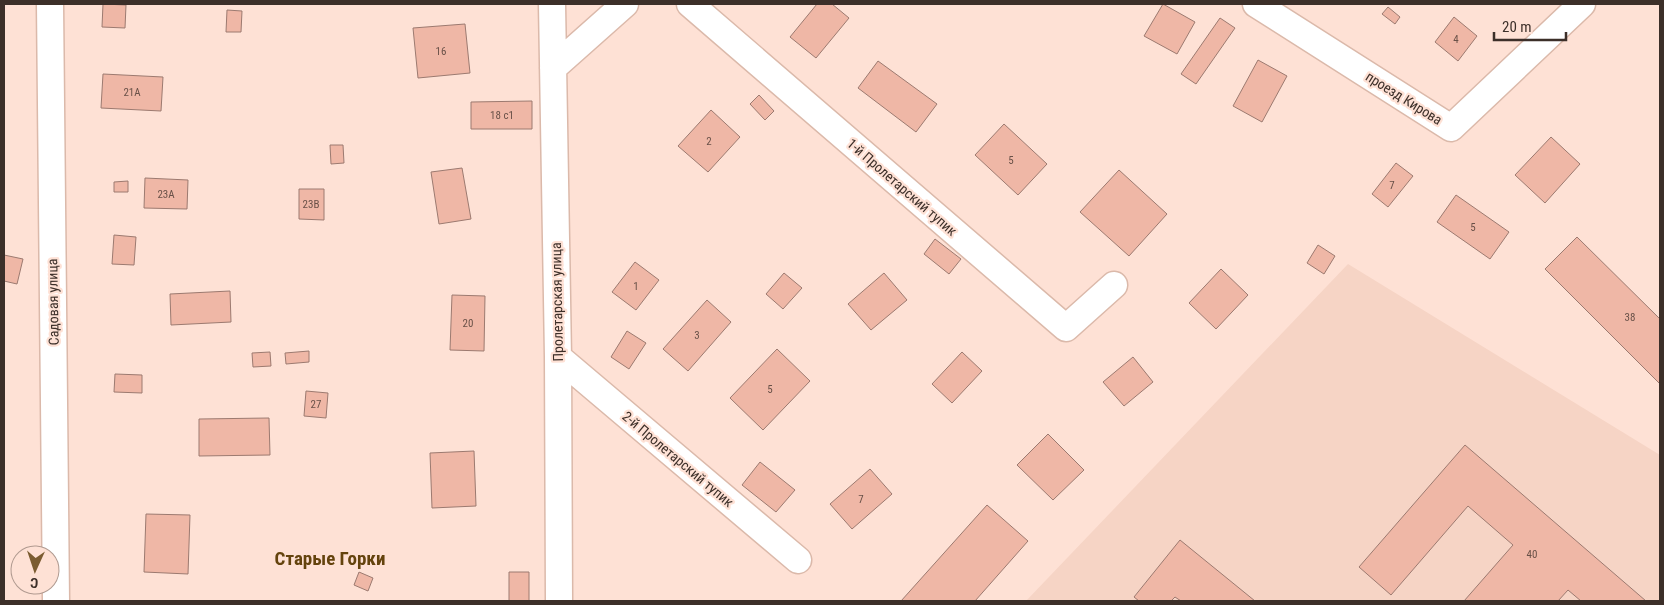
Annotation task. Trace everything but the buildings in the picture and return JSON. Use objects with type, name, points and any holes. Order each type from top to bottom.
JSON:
[{"type":"street","name":"Садовая улица","points":[[50,4],[56,601]]},
{"type":"street","name":"Пролетарская улица","points":[[552,4],[558,357],[559,601]]},
{"type":"street","points":[[553,68],[625,4]]},
{"type":"street","name":"1-й Пролетарский тупик","points":[[690,4],[1066,328],[1114,285]]},
{"type":"street","name":"проезд Кирова","points":[[1256,4],[1451,128],[1582,4]]},
{"type":"street","name":"2-й Пролетарский тупик","points":[[558,357],[798,560]]},
{"type":"shaded area","points":[[1348,264],[1660,455],[1660,601],[1026,601]]},
{"type":"district","name":"Старые Горки","points":[[330,558]]}]
